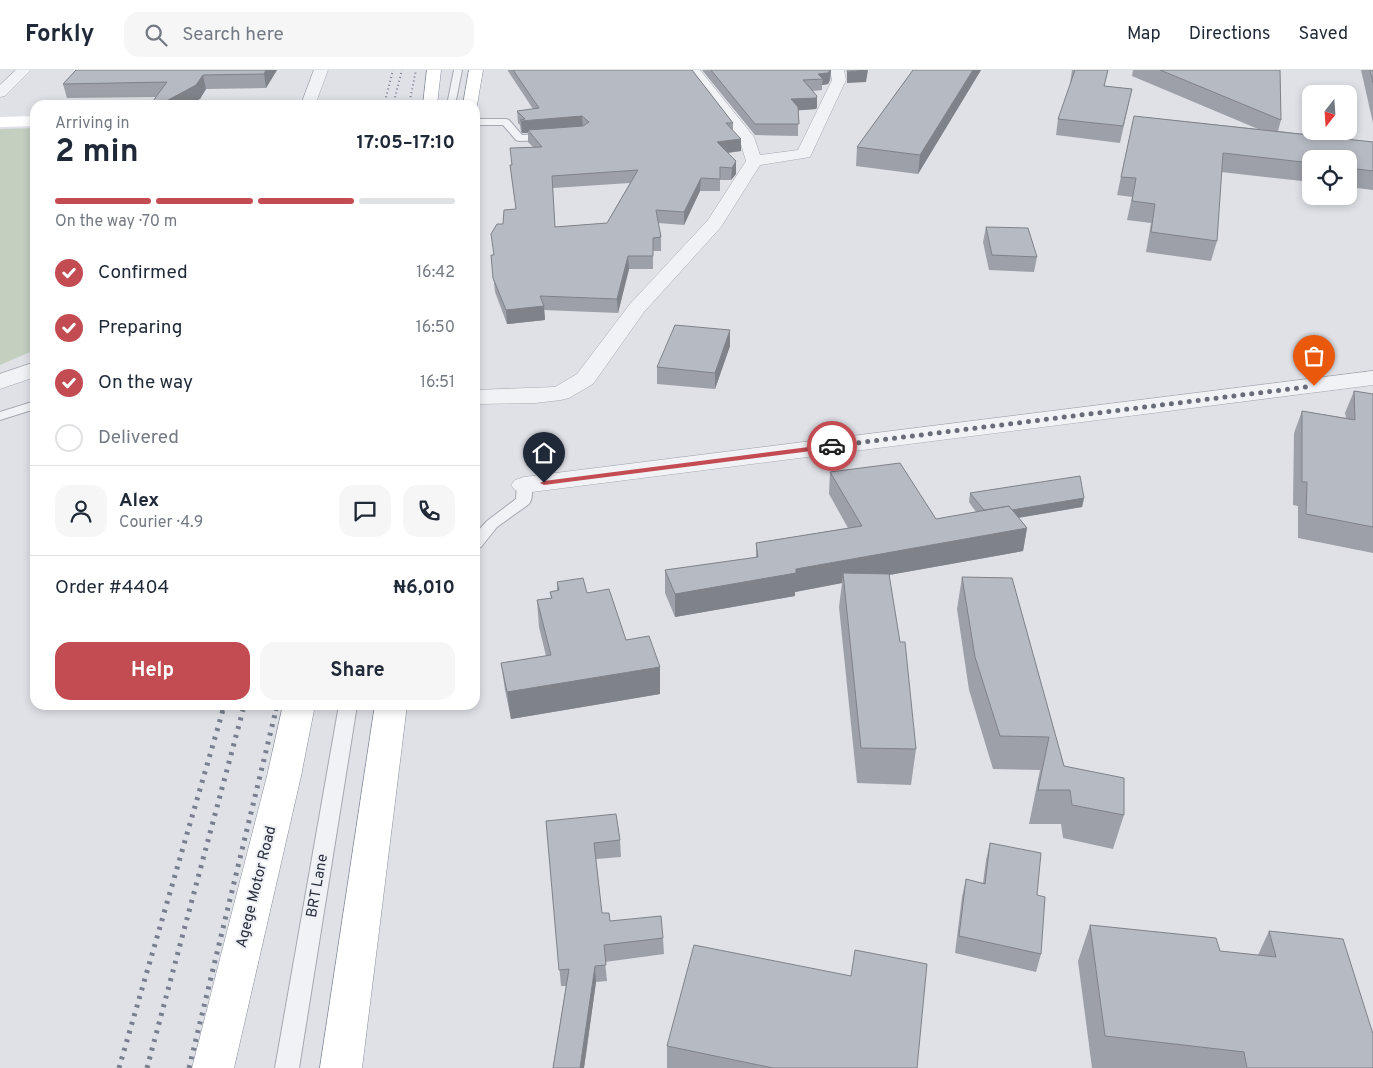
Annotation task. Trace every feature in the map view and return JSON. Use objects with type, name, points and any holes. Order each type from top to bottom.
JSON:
[{"type":"main road","points":[[431,100],[434,70]]},
{"type":"main road","points":[[471,100],[476,70]]},
{"type":"main road","points":[[0,122],[30,121]]},
{"type":"main road","name":"Agege Motor Road","points":[[213,1068],[284,776],[298,710]]},
{"type":"main road","points":[[341,1068],[391,710]]},
{"type":"street","points":[[0,93],[24,70]]},
{"type":"street","points":[[310,100],[321,70]]},
{"type":"street","points":[[480,397],[535,396],[560,393],[585,379],[638,308],[715,223],[754,160],[748,140],[693,70]]},
{"type":"street","points":[[754,160],[804,154],[840,80],[837,70]]},
{"type":"street","points":[[0,382],[30,371]]},
{"type":"street","points":[[524,485],[1373,378]]},
{"type":"lane","points":[[452,100],[458,70]]},
{"type":"lane","points":[[480,122],[506,122],[519,138],[564,135]]},
{"type":"lane","points":[[0,416],[30,407]]},
{"type":"lane","points":[[480,538],[492,524],[524,501],[524,485]]},
{"type":"lane","name":"BRT Lane","points":[[288,1068],[347,710]]},
{"type":"green space","points":[[30,128],[30,352],[0,365],[0,129]]},
{"type":"building","points":[[76,70],[266,70],[264,74],[203,75],[196,85],[168,100],[154,100],[167,82],[63,84]]},
{"type":"building","points":[[513,70],[692,70],[733,123],[726,123],[741,139],[717,142],[736,161],[732,168],[720,167],[720,179],[701,178],[684,212],[656,210],[661,237],[653,238],[653,256],[628,256],[617,299],[540,296],[544,306],[506,310],[493,278],[491,255],[494,255],[491,234],[497,224],[503,224],[504,210],[516,209],[510,165],[512,165],[510,148],[542,147],[528,130],[583,126],[589,122],[582,116],[520,120],[525,119],[517,111],[539,108]],"holes":[[[638,170],[607,223],[555,227],[552,176]]]},
{"type":"building","points":[[711,70],[830,70],[828,73],[818,74],[823,79],[803,80],[817,96],[816,98],[791,99],[798,107],[799,124],[755,124]]},
{"type":"building","points":[[848,70],[867,70],[847,72]]},
{"type":"building","points":[[913,70],[973,70],[920,155],[857,147]]},
{"type":"building","points":[[1075,70],[1108,70],[1104,86],[1132,89],[1123,126],[1058,119]]},
{"type":"building","points":[[1160,70],[1280,70],[1281,120]]},
{"type":"building","points":[[1370,70],[1373,70],[1373,83]]},
{"type":"building","points":[[1134,116],[1302,134],[1302,140],[1373,142],[1373,171],[1357,169],[1357,150],[1302,150],[1302,162],[1223,153],[1217,241],[1151,232],[1155,204],[1132,201],[1136,178],[1121,177]]},
{"type":"building","points":[[986,227],[1028,228],[1037,257],[992,255]]},
{"type":"building","points":[[675,325],[730,330],[715,373],[657,367]]},
{"type":"building","points":[[1354,391],[1373,394],[1373,527],[1306,514],[1307,482],[1302,482],[1302,411],[1355,420]]},
{"type":"building","points":[[900,463],[936,519],[1009,506],[1027,528],[796,569],[796,573],[675,594],[665,570],[758,557],[756,543],[862,526],[830,472]]},
{"type":"building","points":[[1080,476],[1084,498],[1012,510],[1009,506],[984,510],[970,493]]},
{"type":"building","points":[[843,573],[889,574],[900,642],[905,642],[916,749],[861,748]]},
{"type":"building","points":[[962,577],[1012,578],[1064,766],[1124,778],[1124,815],[1072,805],[1070,790],[1038,790],[1049,737],[1000,736],[975,657]]},
{"type":"building","points":[[583,578],[587,593],[609,589],[626,640],[649,636],[660,667],[507,692],[501,663],[551,655],[537,600],[552,598],[550,592],[559,590],[557,582]]},
{"type":"building","points":[[616,814],[620,840],[594,843],[602,913],[609,913],[610,921],[661,916],[663,938],[604,945],[606,965],[595,966],[580,1068],[553,1068],[569,969],[559,970],[546,821]]},
{"type":"building","points":[[990,843],[1041,853],[1037,895],[1045,897],[1041,954],[959,936],[966,879],[985,884]]},
{"type":"building","points":[[1090,925],[1216,938],[1220,951],[1276,957],[1269,931],[1343,939],[1373,1034],[1373,1068],[1247,1068],[1244,1052],[1105,1036]]},
{"type":"building","points":[[694,945],[851,976],[855,950],[927,964],[917,1068],[773,1068],[667,1046]]},
{"type":"railway","points":[[385,100],[393,70]]},
{"type":"railway","points":[[394,100],[402,70]]},
{"type":"railway","points":[[410,100],[416,70]]},
{"type":"railway","points":[[119,1068],[223,710]]},
{"type":"railway","points":[[147,1068],[243,710]]},
{"type":"railway","points":[[189,1068],[276,710]]},
{"type":"way so far","points":[[832,446],[1314,386]]},
{"type":"route","points":[[544,483],[832,446]]}]
